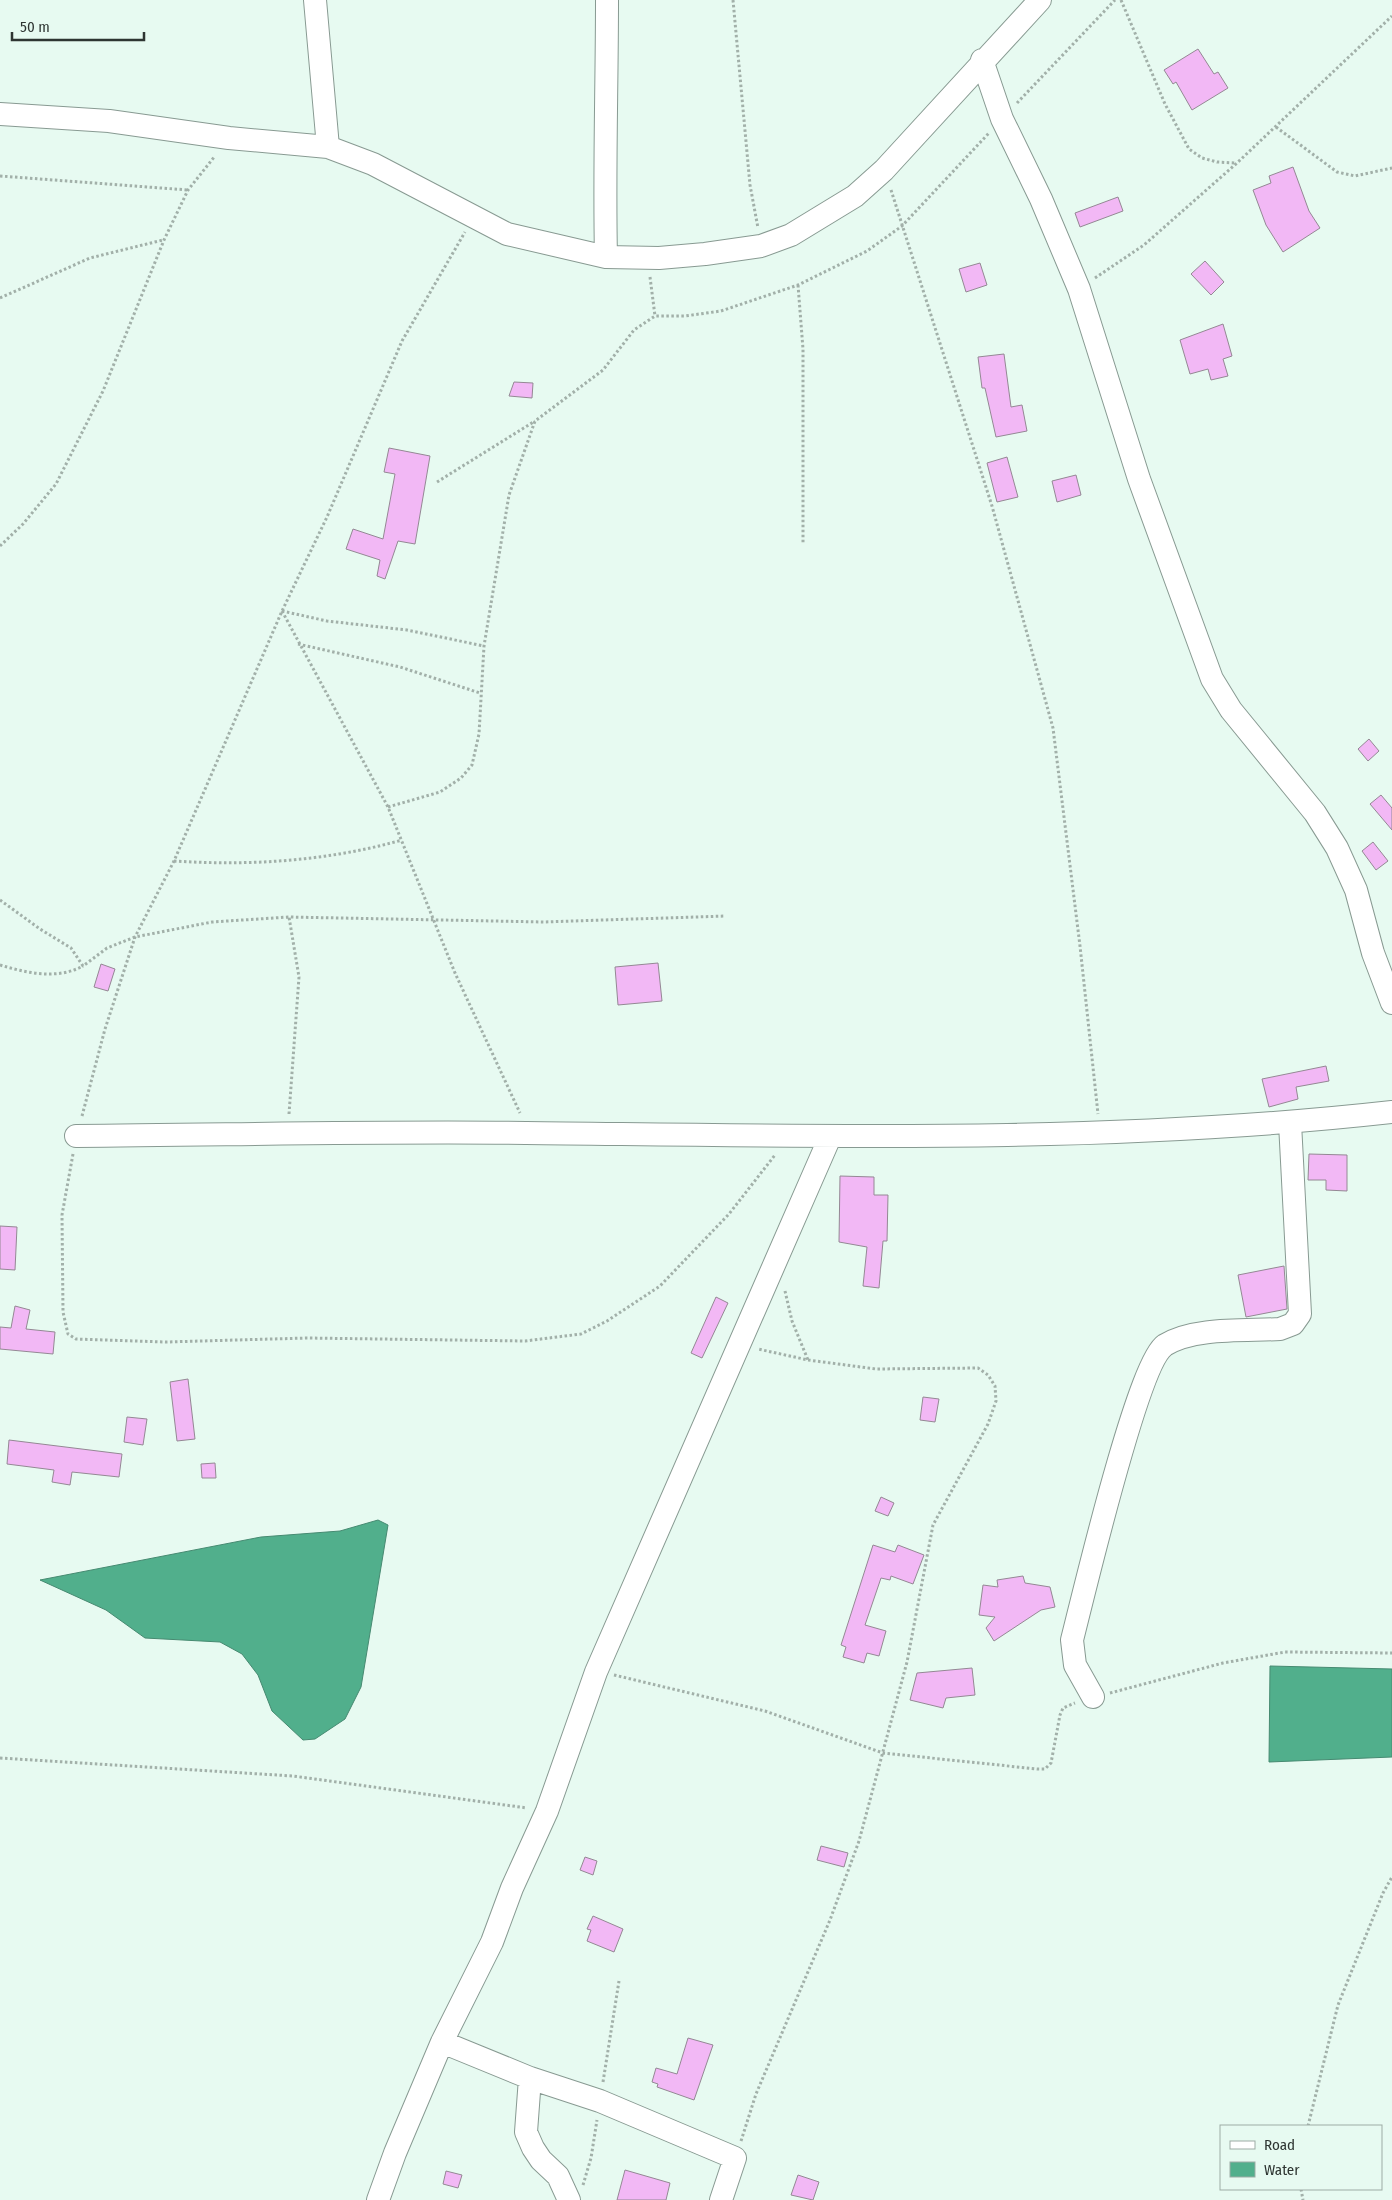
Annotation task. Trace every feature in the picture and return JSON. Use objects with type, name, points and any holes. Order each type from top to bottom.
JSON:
[{"type":"street","points":[[315,0],[328,147]]},
{"type":"street","points":[[606,257],[604,189],[607,0]]},
{"type":"street","points":[[0,114],[109,121],[229,138],[328,147],[372,164],[507,234],[606,257],[659,258],[705,254],[761,246],[791,235],[855,196],[884,170],[982,60],[1040,0]]},
{"type":"street","points":[[982,60],[1002,119],[1041,199],[1079,289],[1139,479],[1212,680],[1232,710],[1315,813],[1337,848],[1356,890],[1373,953],[1392,1004]]},
{"type":"street","points":[[76,1136],[288,1135],[391,1131],[830,1137],[1099,1131],[1290,1123],[1392,1112]]},
{"type":"street","points":[[1093,1698],[1075,1664],[1072,1640],[1123,1447],[1150,1367],[1163,1346],[1190,1334],[1280,1329],[1293,1324],[1300,1314],[1290,1123]]},
{"type":"street","points":[[378,2200],[395,2153],[442,2042],[492,1942],[512,1888],[547,1811],[596,1672],[830,1137]]},
{"type":"street","points":[[442,2042],[530,2078],[600,2101],[735,2158],[721,2200]]},
{"type":"street","points":[[530,2078],[526,2132],[541,2160],[575,2194]]},
{"type":"path","points":[[733,0],[750,185],[761,246]]},
{"type":"path","points":[[437,482],[535,421],[603,370],[634,330],[654,316],[686,316],[721,311],[798,285],[867,251],[902,226],[1059,57],[1115,0]]},
{"type":"path","points":[[1121,0],[1165,104],[1189,149],[1202,158],[1217,162],[1237,163]]},
{"type":"path","points":[[1079,289],[1144,245],[1276,127],[1392,16]]},
{"type":"path","points":[[1276,127],[1337,172],[1355,176],[1392,168]]},
{"type":"path","points":[[0,546],[24,524],[56,484],[103,391],[164,240],[188,190],[229,138]]},
{"type":"path","points":[[884,170],[992,506],[1053,728],[1080,946],[1099,1131]]},
{"type":"path","points":[[0,176],[188,190]]},
{"type":"path","points":[[474,216],[402,341],[327,517],[282,611],[174,861],[135,937],[105,1029],[76,1136],[62,1215],[63,1312],[68,1334],[76,1339],[166,1342],[307,1338],[526,1341],[581,1334],[607,1321],[660,1286],[730,1214],[788,1136]]},
{"type":"path","points":[[0,298],[90,258],[164,240]]},
{"type":"path","points":[[654,316],[650,274],[659,258]]},
{"type":"path","points":[[798,285],[804,349],[803,544]]},
{"type":"path","points":[[388,807],[440,792],[461,778],[472,765],[479,734],[484,646],[509,495],[535,421]]},
{"type":"path","points":[[282,611],[298,644],[388,807],[434,920],[529,1133]]},
{"type":"path","points":[[282,611],[327,621],[407,630],[484,646]]},
{"type":"path","points":[[298,644],[400,667],[480,693]]},
{"type":"path","points":[[174,861],[229,864],[292,860],[371,849],[402,840]]},
{"type":"path","points":[[0,900],[40,929],[71,948],[83,966]]},
{"type":"path","points":[[0,966],[33,975],[68,973],[83,966],[107,948],[135,937],[212,922],[289,917],[624,921],[725,916]]},
{"type":"path","points":[[288,1135],[299,978],[289,917]]},
{"type":"path","points":[[785,1286],[792,1322],[808,1360]]},
{"type":"path","points":[[735,2158],[756,2094],[830,1920],[859,1841],[907,1662],[933,1525],[988,1424],[996,1401],[995,1386],[988,1375],[978,1368],[876,1369],[808,1360],[740,1345]]},
{"type":"path","points":[[596,1672],[765,1711],[883,1753],[990,1766],[1045,1769],[1051,1764],[1063,1708],[1093,1698],[1223,1663],[1285,1652],[1392,1652]]},
{"type":"path","points":[[0,1758],[293,1776],[547,1811]]},
{"type":"path","points":[[1308,2125],[1338,2005],[1383,1892],[1392,1877]]},
{"type":"path","points":[[575,2194],[591,2158],[619,1981]]},
{"type":"water","points":[[378,1520],[388,1525],[361,1687],[345,1719],[315,1739],[303,1740],[272,1711],[258,1675],[242,1654],[220,1642],[145,1638],[106,1610],[40,1580],[261,1537],[340,1531]]},
{"type":"water","points":[[1270,1666],[1392,1669],[1392,1757],[1269,1762]]},
{"type":"building","points":[[1198,49],[1214,74],[1218,72],[1228,88],[1192,110],[1176,82],[1173,84],[1164,70]]},
{"type":"building","points":[[1293,167],[1309,211],[1320,228],[1283,252],[1266,225],[1253,190],[1271,183],[1269,176]]},
{"type":"building","points":[[1118,197],[1123,211],[1080,227],[1075,213]]},
{"type":"building","points":[[1205,261],[1224,282],[1211,295],[1191,274]]},
{"type":"building","points":[[980,263],[987,285],[966,292],[959,269]]},
{"type":"building","points":[[1223,324],[1232,356],[1223,359],[1228,376],[1211,380],[1208,369],[1190,374],[1180,340]]},
{"type":"building","points":[[1004,354],[1011,407],[1022,405],[1027,431],[996,437],[985,388],[982,388],[978,357]]},
{"type":"building","points":[[514,382],[533,383],[532,398],[509,396]]},
{"type":"building","points":[[389,448],[430,456],[415,544],[398,541],[385,579],[377,576],[380,560],[346,549],[353,529],[383,539],[395,474],[384,472]]},
{"type":"building","points":[[1007,457],[1018,497],[997,502],[987,463]]},
{"type":"building","points":[[1076,475],[1081,495],[1057,502],[1052,481]]},
{"type":"building","points":[[1369,739],[1379,751],[1368,761],[1358,749]]},
{"type":"building","points":[[1381,795],[1392,808],[1392,830],[1370,804]]},
{"type":"building","points":[[1373,842],[1388,861],[1376,870],[1362,851]]},
{"type":"building","points":[[658,963],[662,1001],[618,1005],[615,967]]},
{"type":"building","points":[[101,964],[115,969],[108,991],[94,987]]},
{"type":"building","points":[[1326,1066],[1329,1081],[1296,1087],[1298,1099],[1269,1107],[1262,1079]]},
{"type":"building","points":[[1309,1154],[1347,1155],[1347,1191],[1326,1190],[1326,1180],[1308,1180]]},
{"type":"building","points":[[840,1176],[874,1177],[874,1195],[888,1195],[887,1241],[883,1241],[879,1288],[863,1286],[867,1247],[839,1242]]},
{"type":"building","points":[[0,1226],[17,1227],[15,1270],[0,1269]]},
{"type":"building","points":[[1284,1266],[1287,1309],[1246,1317],[1238,1275]]},
{"type":"building","points":[[716,1297],[728,1303],[702,1358],[691,1353]]},
{"type":"building","points":[[15,1306],[30,1310],[26,1329],[55,1332],[53,1354],[0,1349],[0,1327],[11,1328]]},
{"type":"building","points":[[188,1379],[195,1439],[177,1441],[170,1382]]},
{"type":"building","points":[[923,1397],[939,1399],[935,1422],[920,1420]]},
{"type":"building","points":[[127,1417],[147,1419],[143,1445],[124,1442]]},
{"type":"building","points":[[9,1440],[122,1454],[119,1477],[72,1472],[70,1485],[52,1482],[54,1470],[7,1464]]},
{"type":"building","points":[[215,1463],[216,1478],[202,1478],[201,1464]]},
{"type":"building","points":[[881,1497],[894,1503],[888,1516],[875,1511]]},
{"type":"building","points":[[873,1545],[895,1552],[898,1545],[924,1555],[913,1584],[891,1576],[890,1580],[881,1578],[865,1625],[886,1631],[879,1656],[867,1653],[864,1663],[843,1657],[846,1647],[841,1645]]},
{"type":"building","points":[[1023,1576],[1025,1583],[1050,1587],[1055,1607],[1041,1610],[994,1641],[986,1628],[995,1617],[979,1615],[983,1585],[998,1587],[997,1580]]},
{"type":"building","points":[[972,1668],[975,1695],[946,1698],[943,1708],[910,1700],[917,1673]]},
{"type":"building","points":[[821,1846],[848,1853],[844,1867],[817,1860]]},
{"type":"building","points":[[585,1857],[597,1861],[593,1875],[580,1870]]},
{"type":"building","points":[[593,1916],[623,1929],[614,1952],[587,1941],[591,1930],[587,1929]]},
{"type":"building","points":[[688,2038],[713,2045],[694,2100],[657,2087],[658,2084],[652,2082],[656,2068],[677,2074]]},
{"type":"building","points":[[625,2170],[670,2183],[666,2200],[617,2200]]},
{"type":"building","points":[[446,2171],[462,2175],[458,2188],[443,2184]]},
{"type":"building","points":[[798,2175],[819,2182],[813,2200],[791,2195]]}]
